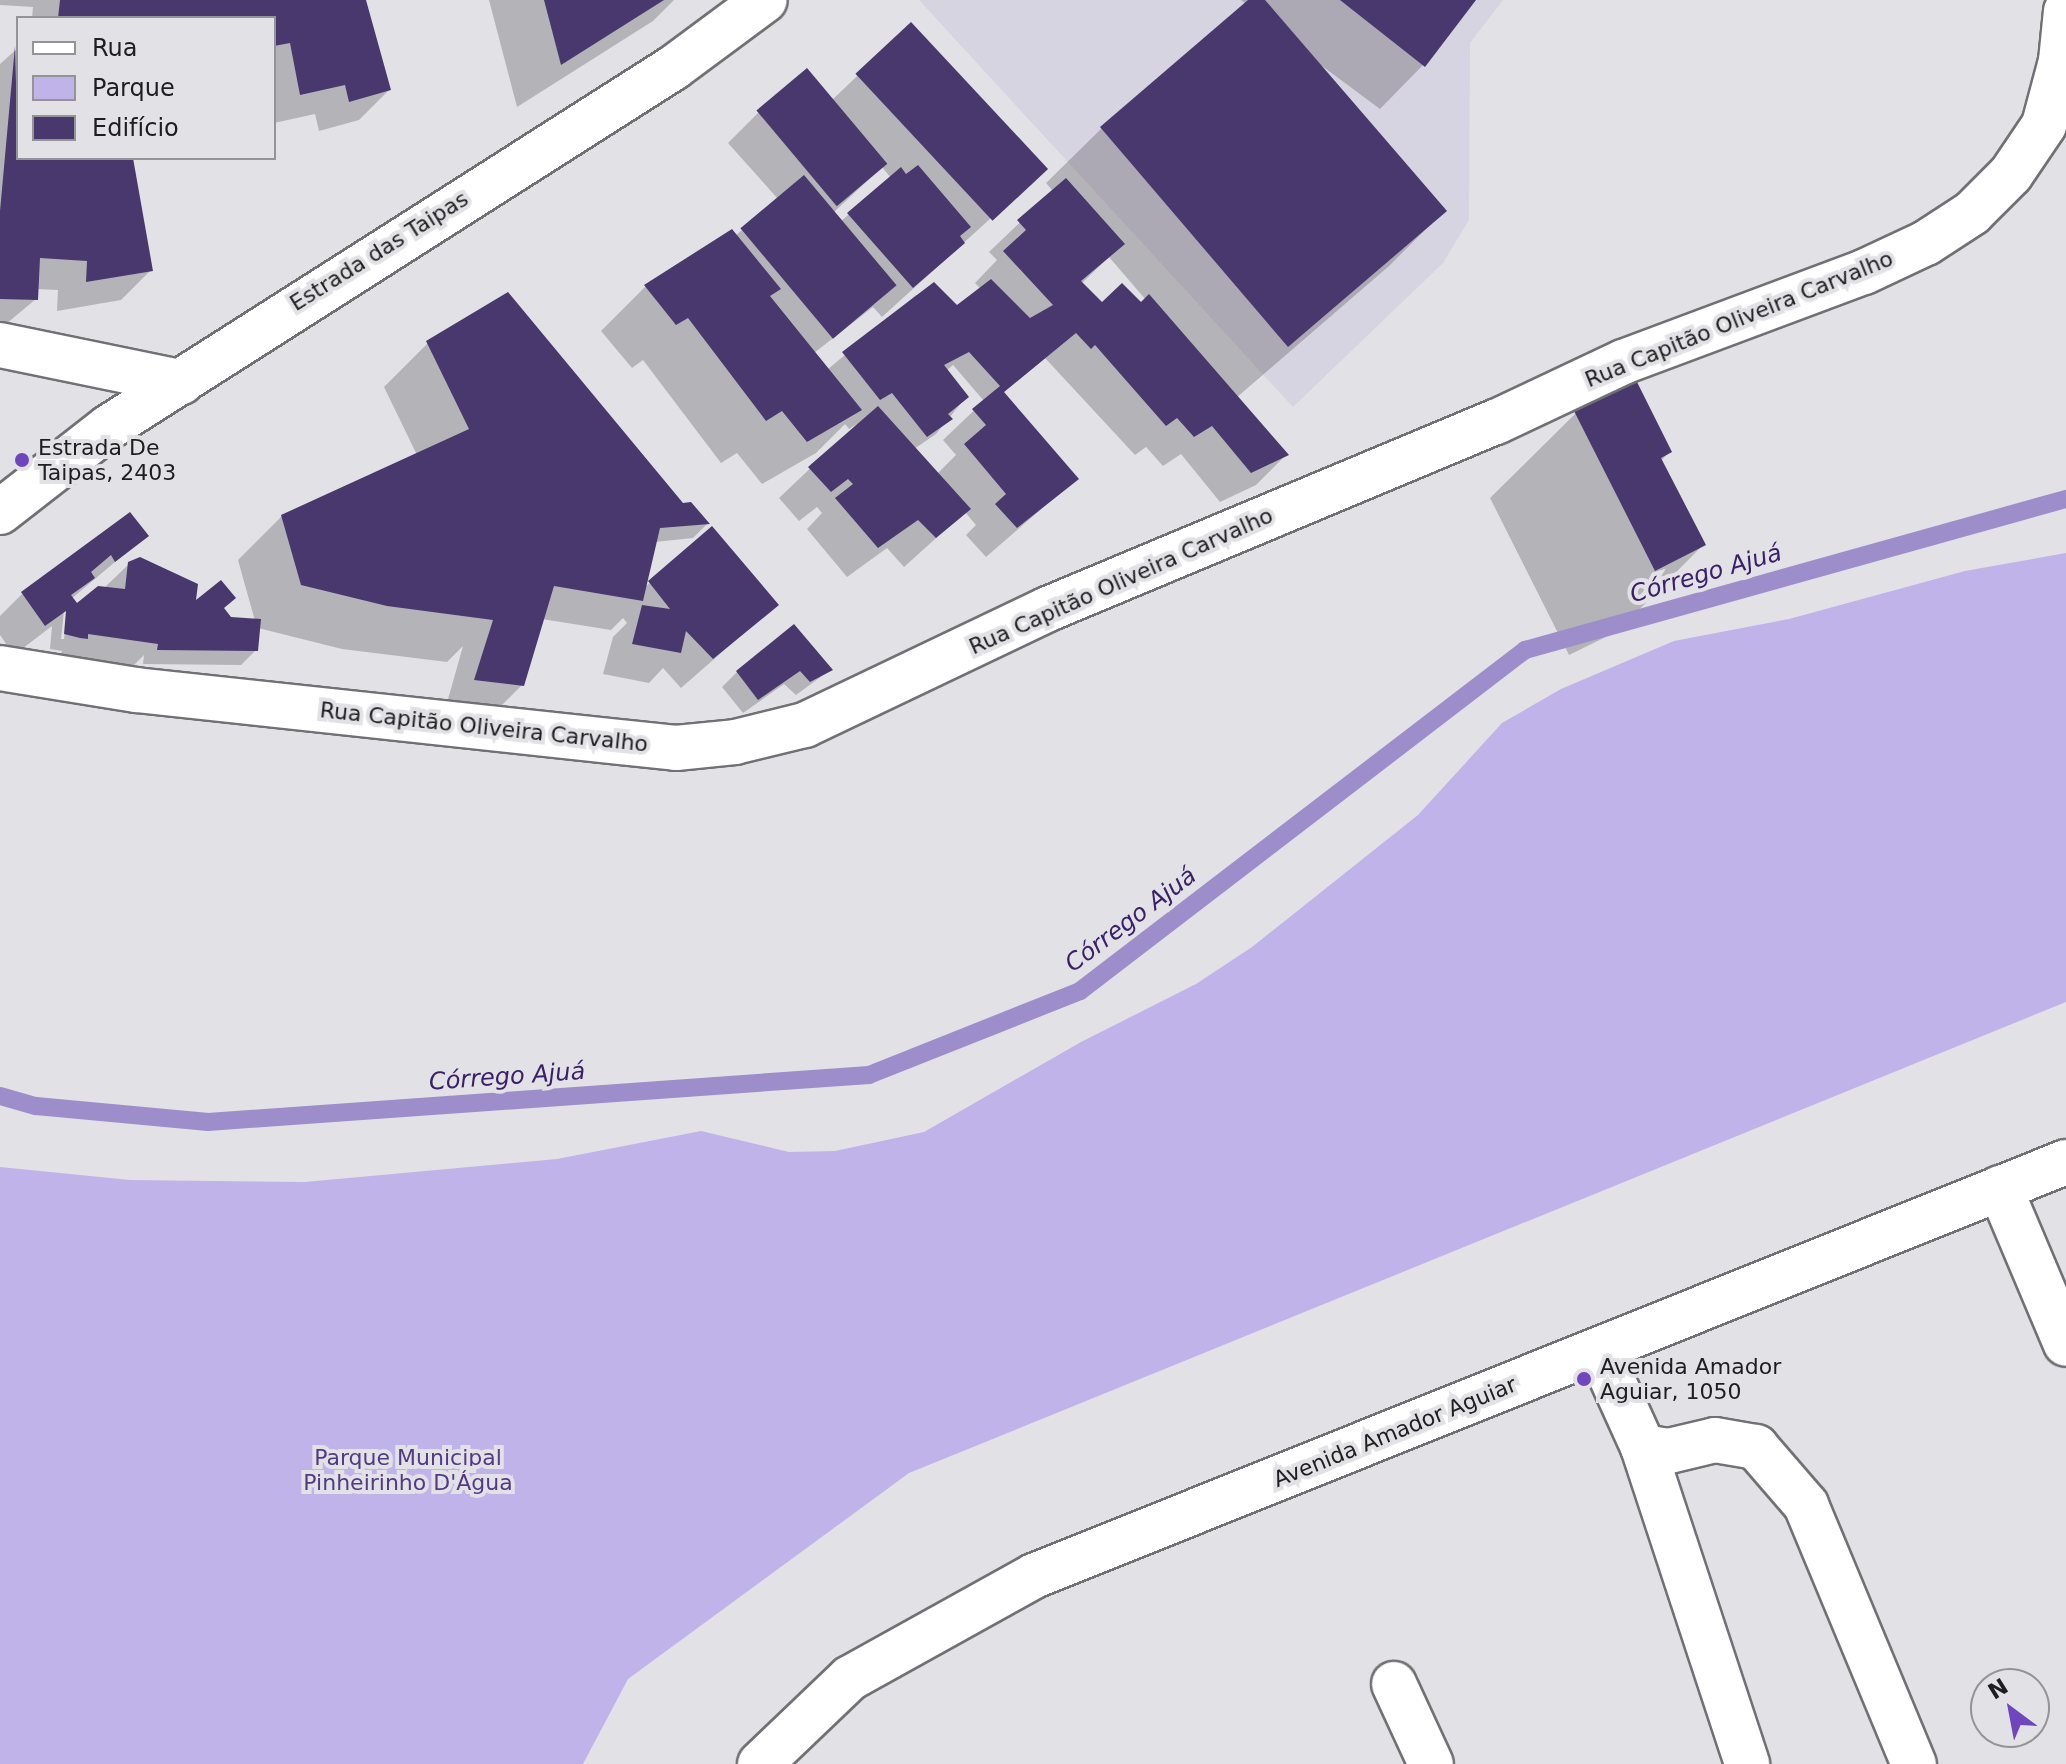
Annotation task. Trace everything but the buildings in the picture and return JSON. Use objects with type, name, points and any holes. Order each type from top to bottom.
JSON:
[{"type":"street","name":"Estrada das Taipas","points":[[0,512],[109,427],[673,68],[765,0]]},
{"type":"street","name":"Rua Capitão Oliveira Carvalho","points":[[0,668],[136,690],[676,748],[735,742],[805,725],[1048,609],[1496,422],[1636,357],[1864,272],[1926,243],[1982,203],[2011,174],[2044,125],[2061,61],[2066,0]]},
{"type":"street","points":[[0,345],[181,382]]},
{"type":"street","name":"Avenida Amador Aguiar","points":[[760,1764],[850,1678],[1034,1576],[2066,1162]]},
{"type":"street","points":[[2000,1188],[2055,1290],[2066,1344]]},
{"type":"street","points":[[1599,1350],[1643,1447],[1747,1764]]},
{"type":"street","points":[[1643,1447],[1669,1451],[1715,1440],[1756,1447],[1806,1505],[1914,1764]]},
{"type":"street","points":[[1394,1684],[1431,1764]]},
{"type":"shaded area","points":[[919,0],[1503,0],[1470,43],[1469,220],[1443,263],[1293,407]]},
{"type":"green space","name":"Parque Municipal Pinheirinho D'Água","points":[[2066,553],[2066,1002],[909,1473],[628,1679],[583,1764],[0,1764],[0,1167],[130,1180],[305,1182],[557,1159],[701,1131],[789,1152],[835,1151],[924,1132],[1081,1042],[1196,984],[1252,947],[1418,815],[1502,723],[1561,689],[1674,641],[1789,619],[1965,571]]},
{"type":"waterway","name":"Córrego Ajuá","points":[[0,1096],[36,1106],[208,1122],[869,1075],[1080,991],[1525,650],[2066,499]]},
{"type":"place","name":"Estrada De Taipas, 2403","points":[[22,460]]},
{"type":"place","name":"Avenida Amador Aguiar, 1050","points":[[1584,1379]]}]
